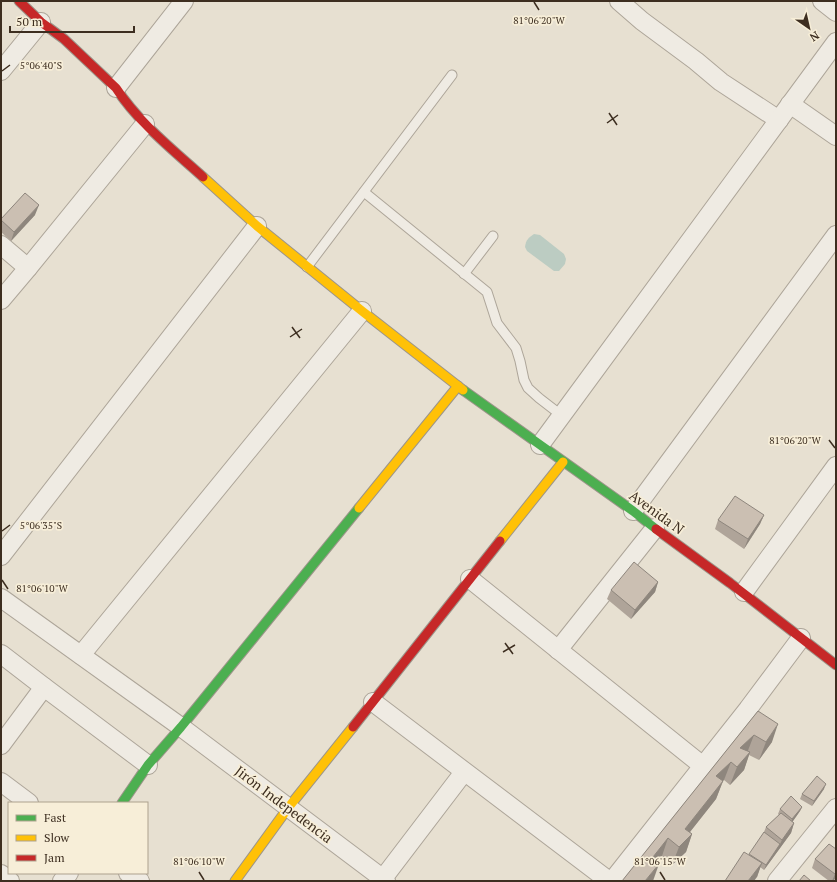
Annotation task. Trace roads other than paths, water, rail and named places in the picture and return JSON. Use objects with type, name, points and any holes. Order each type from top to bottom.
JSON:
[{"type":"street","name":"Avenida N","points":[[19,1],[41,22],[64,39],[116,88],[145,124],[257,226],[307,267],[458,386],[744,592],[836,665]]},
{"type":"street","points":[[116,88],[184,1]]},
{"type":"street","points":[[619,1],[642,21],[696,61],[721,82],[779,120]]},
{"type":"street","points":[[822,1],[836,12]]},
{"type":"street","points":[[1,71],[41,22]]},
{"type":"street","points":[[540,445],[836,42]]},
{"type":"street","points":[[790,104],[836,136]]},
{"type":"street","points":[[1,300],[145,124]]},
{"type":"street","points":[[1,556],[257,226]]},
{"type":"street","points":[[633,511],[836,235]]},
{"type":"street","points":[[1,245],[28,268]]},
{"type":"street","points":[[81,655],[362,311]]},
{"type":"street","points":[[123,802],[148,765],[181,727],[458,386]]},
{"type":"street","points":[[235,881],[288,808],[563,462]]},
{"type":"street","points":[[744,592],[836,466]]},
{"type":"street","points":[[558,650],[655,528]]},
{"type":"street","points":[[470,579],[703,766]]},
{"type":"street","name":"Jirón Indepedencia","points":[[1,598],[181,727],[384,880]]},
{"type":"street","points":[[612,881],[748,709],[801,638]]},
{"type":"street","points":[[1,654],[148,765]]},
{"type":"street","points":[[1,745],[44,687]]},
{"type":"street","points":[[373,702],[608,881]]},
{"type":"street","points":[[384,880],[464,772]]},
{"type":"street","points":[[1,782],[28,802]]},
{"type":"street","points":[[777,881],[836,808]]},
{"type":"street","points":[[1,874],[10,881]]},
{"type":"street","points":[[130,874],[140,881]]},
{"type":"lane","points":[[307,267],[452,75]]},
{"type":"lane","points":[[364,192],[487,292],[497,323],[516,348],[524,380],[528,388],[561,416]]},
{"type":"lane","points":[[464,274],[493,236]]}]
